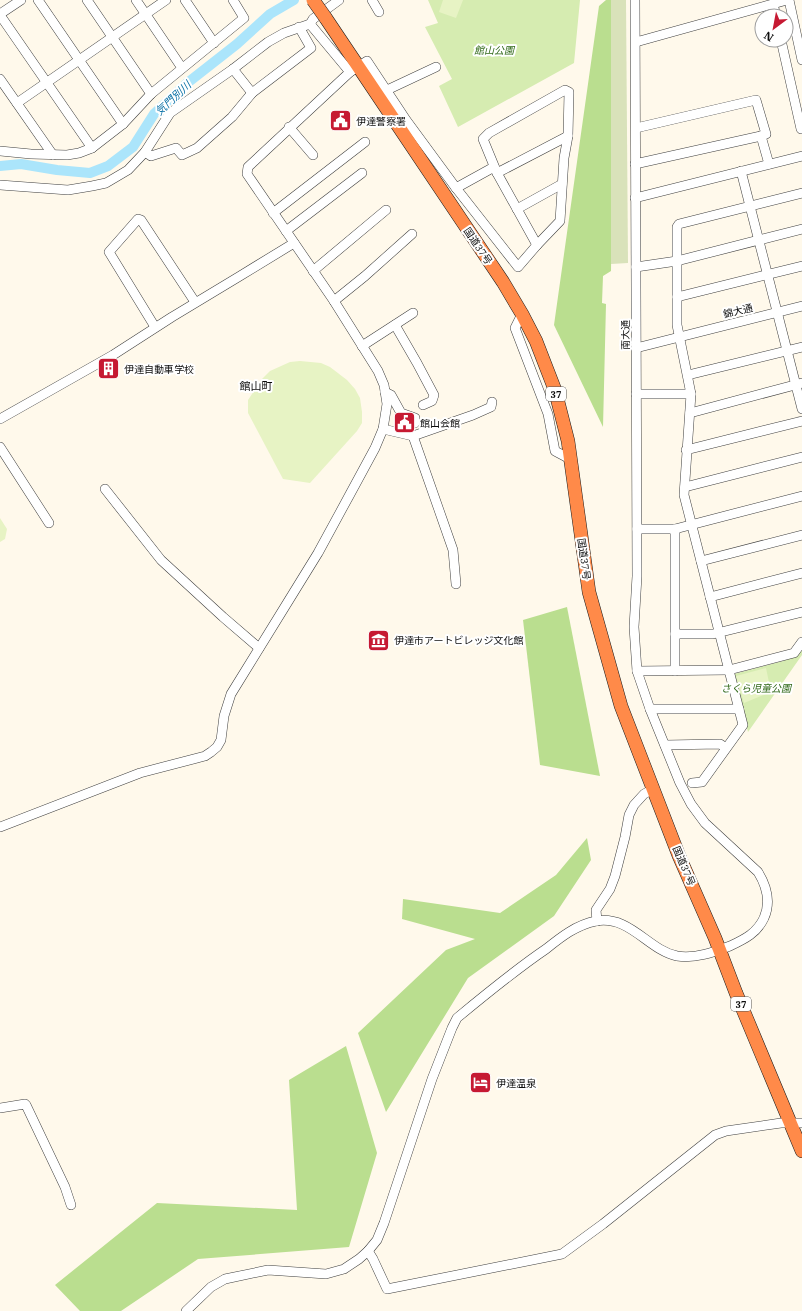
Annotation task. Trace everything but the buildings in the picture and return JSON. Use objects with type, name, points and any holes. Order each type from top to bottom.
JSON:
[{"type":"highway","name":"国道37号","points":[[313,0],[354,69],[503,282],[536,341],[555,390],[568,440],[589,592],[621,706],[679,856],[796,1123],[802,1151]]},
{"type":"street","points":[[21,0],[0,15],[92,148]]},
{"type":"street","points":[[38,0],[123,124]]},
{"type":"street","points":[[88,0],[151,94]]},
{"type":"street","points":[[136,0],[182,68]]},
{"type":"street","points":[[17,103],[166,0]]},
{"type":"street","points":[[184,0],[214,43]]},
{"type":"street","points":[[0,151],[67,155],[79,153],[92,148],[123,124],[151,94],[244,18],[233,0]]},
{"type":"street","points":[[0,185],[68,190],[106,183],[128,170],[145,152],[170,113],[233,69],[268,42],[284,33],[310,24],[313,19],[338,0]]},
{"type":"street","points":[[372,0],[379,12]]},
{"type":"street","points":[[636,42],[788,0],[802,60]]},
{"type":"street","name":"南大通","points":[[597,921],[609,921],[627,926],[665,951],[677,956],[699,956],[739,942],[753,934],[761,926],[766,914],[767,893],[764,882],[758,872],[705,823],[691,804],[680,783],[650,709],[637,671],[634,627],[637,576],[635,198],[637,1]]},
{"type":"street","points":[[773,4],[774,8]]},
{"type":"street","points":[[310,24],[354,69]]},
{"type":"street","points":[[145,152],[151,156],[176,148],[182,154],[197,148],[232,117],[252,93],[311,48],[299,27]]},
{"type":"street","points":[[783,48],[799,104],[801,129]]},
{"type":"street","points":[[0,827],[140,773],[205,756],[217,747],[221,740],[224,716],[231,694],[318,553],[375,448],[382,429],[387,404],[384,385],[378,370],[334,301],[247,174],[248,167],[289,127],[354,69],[367,61],[456,188],[518,267],[560,221],[562,184],[568,136],[569,92],[565,90],[489,133],[483,139],[496,170],[538,245]]},
{"type":"street","points":[[387,90],[436,67]]},
{"type":"street","points":[[233,69],[252,93]]},
{"type":"street","points":[[0,79],[53,155]]},
{"type":"street","points":[[636,128],[756,100],[766,134],[636,164]]},
{"type":"street","points":[[289,127],[313,155]]},
{"type":"street","points":[[456,188],[568,136]]},
{"type":"street","points":[[761,136],[769,164]]},
{"type":"street","points":[[273,212],[365,142]]},
{"type":"street","points":[[635,198],[802,156]]},
{"type":"street","points":[[741,171],[787,350],[799,384],[802,409]]},
{"type":"street","points":[[286,231],[362,173]]},
{"type":"street","points":[[517,209],[562,184]]},
{"type":"street","points":[[692,783],[702,782],[743,724],[684,494],[691,394],[677,326],[677,227],[679,224],[802,193]]},
{"type":"street","points":[[313,271],[386,210]]},
{"type":"street","points":[[155,327],[109,252],[138,219],[141,220],[195,302]]},
{"type":"street","points":[[636,267],[677,261],[802,229]]},
{"type":"street","points":[[334,301],[365,276],[412,234]]},
{"type":"street","points":[[0,419],[106,358],[195,302],[294,243]]},
{"type":"street","points":[[677,297],[802,266]]},
{"type":"street","name":"錦大通","points":[[636,348],[802,306]]},
{"type":"street","points":[[362,346],[413,313]]},
{"type":"street","points":[[395,325],[434,395],[432,401],[423,405]]},
{"type":"street","points":[[688,375],[802,347]]},
{"type":"street","points":[[690,413],[799,384]]},
{"type":"street","points":[[385,392],[391,395],[401,413],[415,418],[415,423]]},
{"type":"street","points":[[636,394],[691,394]]},
{"type":"street","points":[[382,429],[413,436],[473,415],[491,407],[492,402]]},
{"type":"street","points":[[686,450],[802,421]]},
{"type":"street","points":[[413,436],[453,550],[456,584]]},
{"type":"street","points":[[0,447],[49,523]]},
{"type":"street","points":[[685,487],[802,457]]},
{"type":"street","points":[[105,489],[161,560],[259,648]]},
{"type":"street","points":[[637,529],[675,529],[802,496]]},
{"type":"street","points":[[675,529],[676,670]]},
{"type":"street","points":[[701,561],[802,535]]},
{"type":"street","points":[[710,597],[802,574]]},
{"type":"street","points":[[675,634],[719,633],[802,612]]},
{"type":"street","points":[[637,671],[729,670],[794,653],[802,642]]},
{"type":"street","points":[[650,709],[739,709]]},
{"type":"street","points":[[665,745],[720,744],[726,748]]},
{"type":"street","points":[[186,1311],[212,1287],[225,1278],[268,1270],[326,1274],[344,1269],[368,1252],[377,1240],[384,1223],[432,1079],[457,1018],[518,968],[571,931],[585,924],[597,921],[596,910],[610,889],[615,876],[629,815],[634,805],[644,794],[653,789]]},
{"type":"street","points":[[0,1108],[26,1105],[71,1205]]},
{"type":"street","points":[[368,1252],[373,1259],[387,1289],[562,1254],[603,1224],[715,1136],[726,1131],[781,1123],[796,1123]]},
{"type":"green space","name":"館山公園","points":[[428,0],[580,0],[574,63],[458,127],[439,86],[452,79],[425,27],[438,23]]},
{"type":"green space","points":[[443,0],[463,0],[456,18],[439,12]]},
{"type":"green space","points":[[606,0],[614,0],[611,271],[603,276],[602,303],[606,304],[603,427],[554,325],[599,6]]},
{"type":"green space","points":[[611,0],[626,0],[628,263],[611,264]]},
{"type":"green space","points":[[300,361],[321,363],[330,367],[347,380],[355,389],[360,398],[362,412],[362,423],[357,431],[310,483],[283,479],[248,413],[248,400],[262,379],[270,371],[290,362]]},
{"type":"green space","points":[[0,518],[7,529],[5,539],[0,542]]},
{"type":"green space","points":[[567,607],[600,776],[540,765],[523,620]]},
{"type":"green space","name":"さくら児童公園","points":[[802,651],[802,655],[748,732],[734,674],[783,661]]},
{"type":"green space","points":[[766,668],[771,692],[744,703],[736,676]]},
{"type":"green space","points":[[587,838],[591,860],[554,916],[468,978],[386,1112],[358,1033],[446,950],[475,939],[402,919],[403,899],[500,913],[556,875]]},
{"type":"green space","points":[[346,1046],[377,1153],[349,1247],[198,1259],[121,1311],[80,1311],[55,1285],[157,1203],[297,1210],[289,1080]]},
{"type":"waterway","name":"気門別川","points":[[0,166],[21,164],[57,170],[90,173],[108,166],[133,147],[154,114],[186,84],[237,44],[270,14],[294,0]]},
{"type":"place","name":"伊達警察署","points":[[340,121]]},
{"type":"place","name":"伊達自動車学校","points":[[108,369]]},
{"type":"place","name":"館山会館","points":[[404,423]]},
{"type":"place","name":"伊達市アートビレッジ文化館","points":[[378,640]]},
{"type":"place","name":"伊達温泉","points":[[481,1083]]},
{"type":"district","name":"館山町","points":[[256,386]]}]
